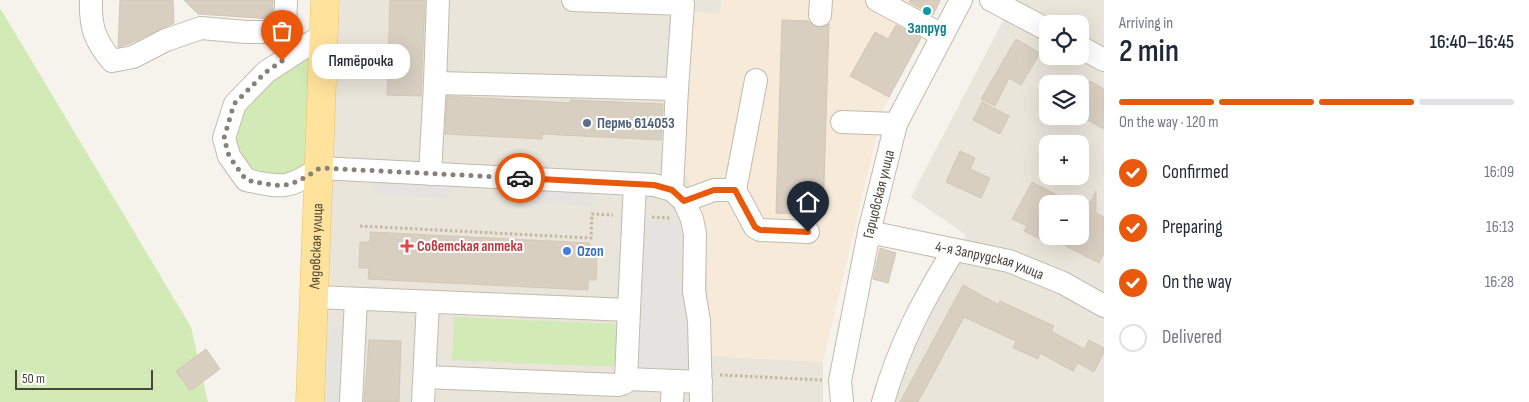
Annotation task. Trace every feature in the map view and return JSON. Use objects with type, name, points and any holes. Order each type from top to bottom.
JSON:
[{"type":"main road","name":"Лядовская улица","points":[[310,402],[320,168],[313,41],[325,0]]},
{"type":"street","points":[[91,0],[90,16],[98,45],[112,61],[133,57],[166,40],[201,28],[246,32],[285,32],[313,41]]},
{"type":"street","points":[[285,32],[286,0]]},
{"type":"street","points":[[430,174],[438,0]]},
{"type":"street","points":[[573,0],[683,2],[677,89],[683,203],[695,234],[694,291],[699,321],[701,386],[672,392],[626,379]]},
{"type":"street","points":[[877,0],[942,35]]},
{"type":"street","name":"Гарцовская улица","points":[[841,392],[868,232],[896,124],[961,0]]},
{"type":"street","points":[[991,0],[1039,25]]},
{"type":"street","points":[[313,41],[266,72],[234,104],[224,138],[229,156],[246,180],[272,186],[294,184],[320,168],[635,184],[654,185],[683,203]]},
{"type":"street","points":[[1089,52],[1104,60]]},
{"type":"street","points":[[756,80],[735,190],[755,227],[760,230],[808,232]]},
{"type":"street","points":[[435,82],[677,89]]},
{"type":"street","points":[[842,122],[896,124]]},
{"type":"street","points":[[424,377],[618,385],[624,383],[626,379],[635,184]]},
{"type":"street","points":[[683,203],[714,190],[735,190]]},
{"type":"street","name":"4-я Запрудская улица","points":[[868,232],[1009,260],[1063,282],[1104,306]]},
{"type":"street","points":[[883,402],[895,361],[919,308],[954,250]]},
{"type":"street","points":[[315,297],[629,310]]},
{"type":"street","points":[[351,402],[356,299]]},
{"type":"street","points":[[423,402],[428,302]]},
{"type":"path","points":[[360,226],[592,238],[592,214],[633,216],[683,203]]},
{"type":"path","points":[[701,386],[841,392]]},
{"type":"shaded area","points":[[340,0],[721,0],[721,14],[692,12],[696,194],[703,227],[708,275],[709,356],[823,362],[823,402],[321,402]]},
{"type":"shaded area","points":[[721,0],[942,0],[883,109],[823,362],[709,356],[708,275],[703,227],[696,194],[683,170],[692,12],[720,14]]},
{"type":"shaded area","points":[[1014,0],[1104,0],[1104,402],[888,402],[966,235],[911,197]]},
{"type":"shaded area","points":[[375,180],[449,184],[448,198],[374,195]]},
{"type":"shaded area","points":[[521,189],[596,192],[595,206],[521,203]]},
{"type":"shaded area","points":[[641,220],[686,222],[683,298],[690,314],[687,378],[634,375]]},
{"type":"shaded area","points":[[329,326],[343,327],[339,402],[326,402]]},
{"type":"green space","points":[[0,8],[191,327],[208,402],[0,402]]},
{"type":"green space","points":[[311,55],[310,160],[297,174],[272,176],[240,166],[235,150],[240,120],[251,97],[281,68]]},
{"type":"green space","points":[[454,317],[619,324],[617,367],[452,360]]},
{"type":"building","points":[[120,0],[173,0],[174,23],[129,44],[118,47]]},
{"type":"building","points":[[184,0],[273,0],[272,19],[198,14]]},
{"type":"building","points":[[390,0],[425,0],[421,96],[387,95]]},
{"type":"building","name":"Запруд","points":[[910,0],[940,0],[933,15],[909,2]]},
{"type":"building","points":[[782,20],[808,21],[819,28],[829,24],[823,215],[776,213]]},
{"type":"building","points":[[896,25],[921,38],[889,97],[850,76],[875,32],[888,39]]},
{"type":"building","points":[[1016,39],[1039,52],[1021,85],[1009,78],[995,106],[981,99]]},
{"type":"building","points":[[1090,81],[1104,89],[1104,129],[1089,121]]},
{"type":"building","points":[[447,96],[570,103],[570,100],[663,104],[661,140],[542,134],[542,139],[445,134]]},
{"type":"building","points":[[982,102],[1009,116],[1000,134],[973,120]]},
{"type":"building","points":[[960,151],[975,158],[970,169],[990,178],[981,198],[946,182]]},
{"type":"building","points":[[1032,182],[1057,195],[1039,195],[1039,238],[1024,231],[1027,226],[1012,219]]},
{"type":"building","points":[[1096,191],[1096,213],[1104,217],[1104,253],[1099,263],[1064,245],[1089,245],[1089,205]]},
{"type":"building","points":[[370,232],[590,243],[589,253],[597,254],[596,280],[588,280],[588,290],[368,279],[369,268],[359,268],[360,242],[370,242]]},
{"type":"building","points":[[880,248],[896,253],[888,283],[873,279]]},
{"type":"building","points":[[963,285],[999,305],[1000,301],[1054,326],[1051,331],[1084,349],[1089,340],[1104,348],[1104,352],[1094,372],[1078,363],[1073,371],[1040,353],[1038,359],[1013,348],[1016,341],[964,317],[918,402],[900,402]]},
{"type":"building","points":[[369,340],[401,341],[399,402],[364,402]]},
{"type":"building","points":[[206,349],[220,369],[190,391],[176,371]]},
{"type":"way so far","points":[[282,61],[266,72],[234,104],[224,138],[229,156],[246,180],[272,186],[294,184],[320,168],[520,178]]},
{"type":"place","name":"Запруд","points":[[927,11]]},
{"type":"place","name":"Пятёрочка","points":[[282,61]]},
{"type":"place","name":"Пермь 614053","points":[[587,123]]},
{"type":"place","name":"Советская аптека","points":[[407,246]]},
{"type":"place","name":"Ozon","points":[[567,251]]},
{"type":"route","points":[[520,178],[654,185],[672,190],[684,201],[714,190],[735,190],[755,227],[760,230],[808,232]]}]
